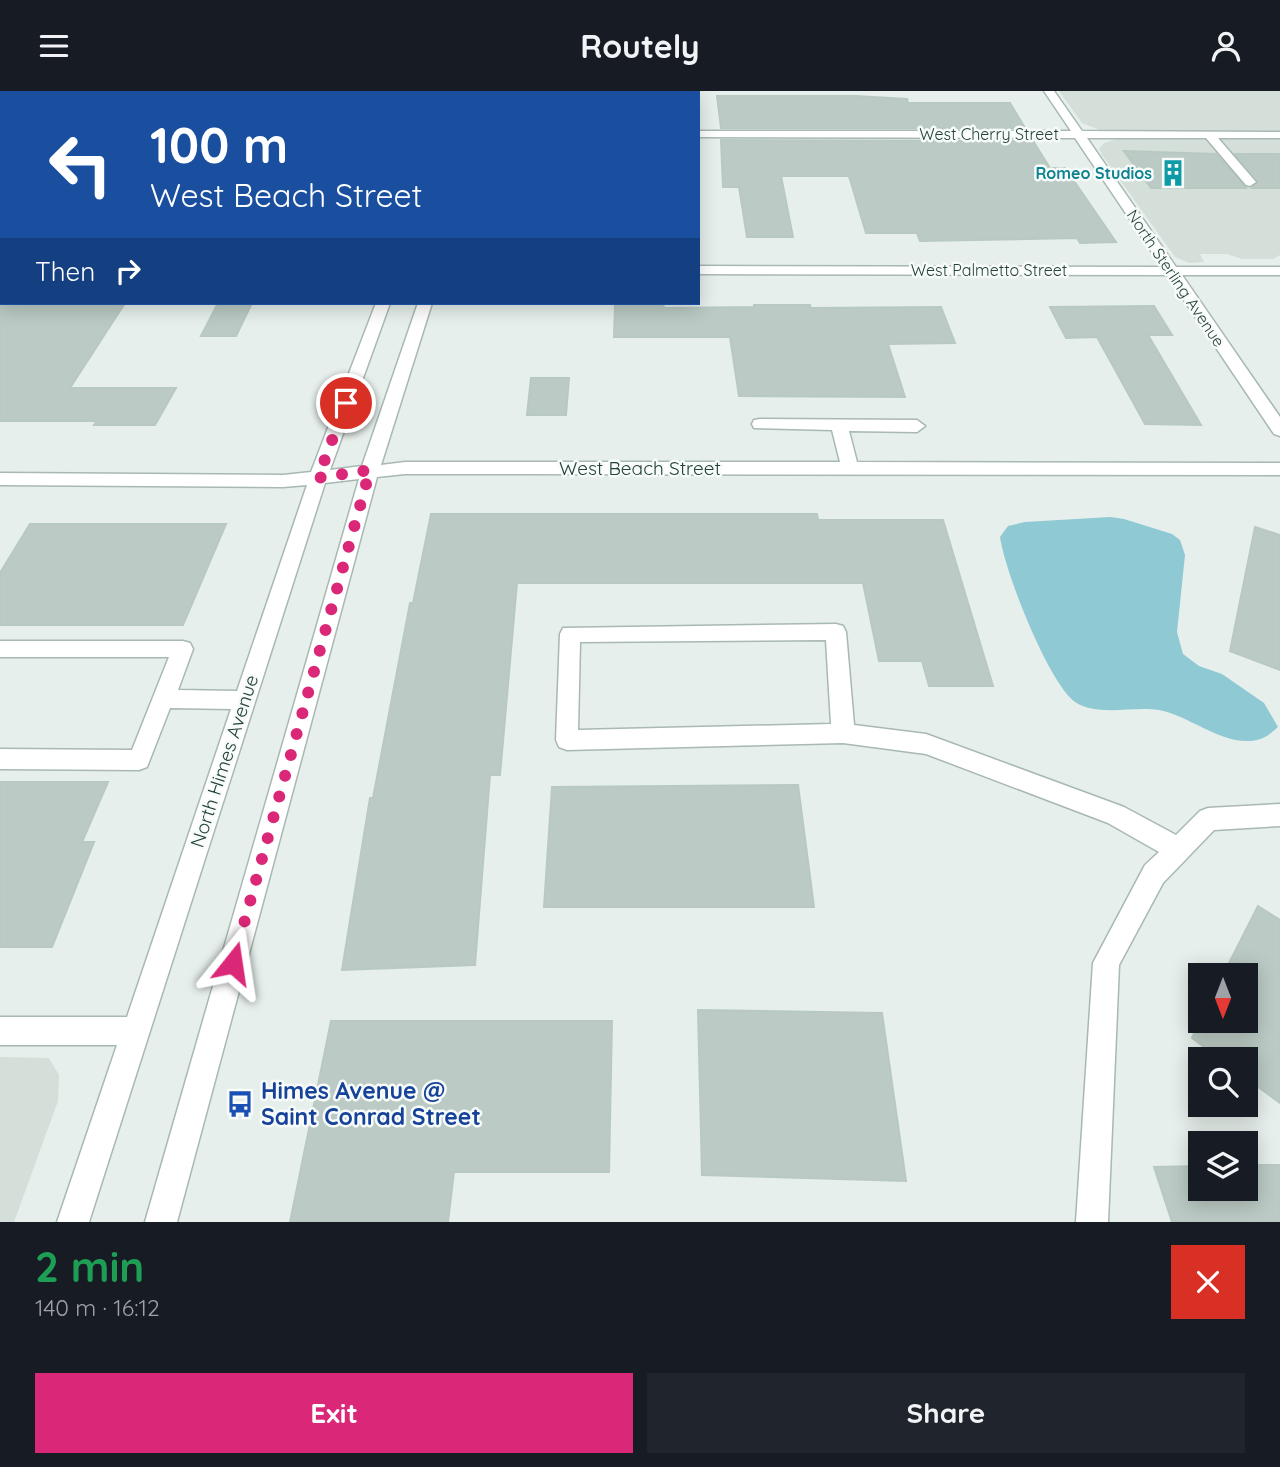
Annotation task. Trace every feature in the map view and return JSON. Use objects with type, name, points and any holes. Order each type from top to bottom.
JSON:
[{"type":"street","name":"North Sterling Avenue","points":[[1049,91],[1280,431]]},
{"type":"street","name":"West Cherry Street","points":[[700,134],[1280,135]]},
{"type":"street","points":[[1209,135],[1250,182]]},
{"type":"street","name":"West Palmetto Street","points":[[700,270],[1280,271]]},
{"type":"street","name":"North Himes Avenue","points":[[73,1222],[318,478],[382,305]]},
{"type":"street","points":[[161,1222],[370,470],[424,305]]},
{"type":"street","points":[[760,424],[917,426]]},
{"type":"street","points":[[839,425],[850,468]]},
{"type":"street","name":"West Beach Street","points":[[0,479],[282,481],[405,467],[1280,468]]},
{"type":"street","points":[[843,733],[836,632],[570,634],[567,740],[843,733],[926,744],[1116,815],[1179,850]]},
{"type":"street","points":[[0,649],[183,649],[139,760],[0,759]]},
{"type":"street","points":[[163,699],[244,699]]},
{"type":"street","points":[[1093,1222],[1106,963],[1154,874],[1208,819],[1280,815]]},
{"type":"street","points":[[0,1031],[134,1031]]},
{"type":"shaded area","points":[[1059,91],[1280,91],[1280,131],[1100,130],[1082,123]]},
{"type":"shaded area","points":[[1116,139],[1280,139],[1280,255],[1273,259],[1242,259],[1227,254],[1200,254],[1204,262],[1189,263],[1175,257],[1099,149],[1104,143]]},
{"type":"shaded area","points":[[0,1057],[49,1058],[59,1075],[58,1101],[14,1222],[0,1222]]},
{"type":"water","points":[[1110,517],[1172,534],[1180,540],[1185,555],[1177,632],[1183,654],[1199,666],[1222,674],[1264,703],[1278,727],[1269,735],[1250,741],[1227,738],[1159,710],[1094,709],[1075,702],[1064,691],[1029,625],[1010,575],[1000,537],[1008,526],[1025,522]]},
{"type":"building","points":[[717,96],[856,96],[907,99],[908,103],[1010,103],[1025,128],[721,128]]},
{"type":"building","points":[[721,140],[1033,141],[1050,168],[1065,168],[1116,242],[1080,243],[1077,238],[920,241],[917,233],[866,233],[849,176],[781,176],[793,237],[747,237],[739,187],[723,187]]},
{"type":"building","name":"Romeo Studios","points":[[1124,151],[1216,154],[1246,188],[1151,188]]},
{"type":"building","points":[[1235,154],[1280,154],[1280,188],[1252,188],[1258,180]]},
{"type":"building","points":[[0,305],[124,305],[70,388],[176,388],[155,425],[94,425],[97,421],[0,421]]},
{"type":"building","points":[[217,305],[251,305],[236,336],[201,336]]},
{"type":"building","points":[[615,305],[663,305],[664,308],[754,305],[810,305],[811,308],[941,307],[955,343],[888,344],[905,397],[739,396],[730,337],[614,337]]},
{"type":"building","points":[[1154,306],[1172,335],[1148,335],[1201,425],[1145,424],[1097,337],[1066,338],[1050,307]]},
{"type":"building","points":[[531,378],[569,378],[566,415],[527,415]]},
{"type":"building","points":[[431,514],[817,514],[818,520],[943,520],[993,686],[929,686],[922,661],[879,661],[863,583],[517,583],[500,775],[490,775],[475,965],[342,970],[370,798],[373,798],[410,603],[413,603]]},
{"type":"building","points":[[30,524],[226,524],[183,625],[0,625],[0,573]]},
{"type":"building","points":[[1255,527],[1280,535],[1280,670],[1230,651]]},
{"type":"building","points":[[0,782],[108,782],[82,842],[94,842],[52,947],[0,947]]},
{"type":"building","points":[[798,785],[814,907],[544,907],[552,787]]},
{"type":"building","points":[[1258,906],[1280,920],[1280,1103],[1258,1087],[1258,1047],[1204,1047],[1192,1038],[1194,1033],[1258,1033],[1258,963],[1229,963]]},
{"type":"building","points":[[698,1010],[882,1013],[906,1181],[702,1175]]},
{"type":"building","points":[[331,1021],[612,1021],[609,1172],[454,1172],[448,1222],[290,1222]]},
{"type":"building","points":[[1258,1165],[1280,1165],[1280,1222],[1172,1222],[1154,1167],[1188,1166],[1188,1201],[1258,1201]]},
{"type":"place","name":"Romeo Studios","points":[[1173,173]]},
{"type":"place","name":"Himes Avenue @ Saint Conrad Street","points":[[240,1104]]},
{"type":"route","points":[[233,963],[370,470],[318,478],[346,403]]}]
